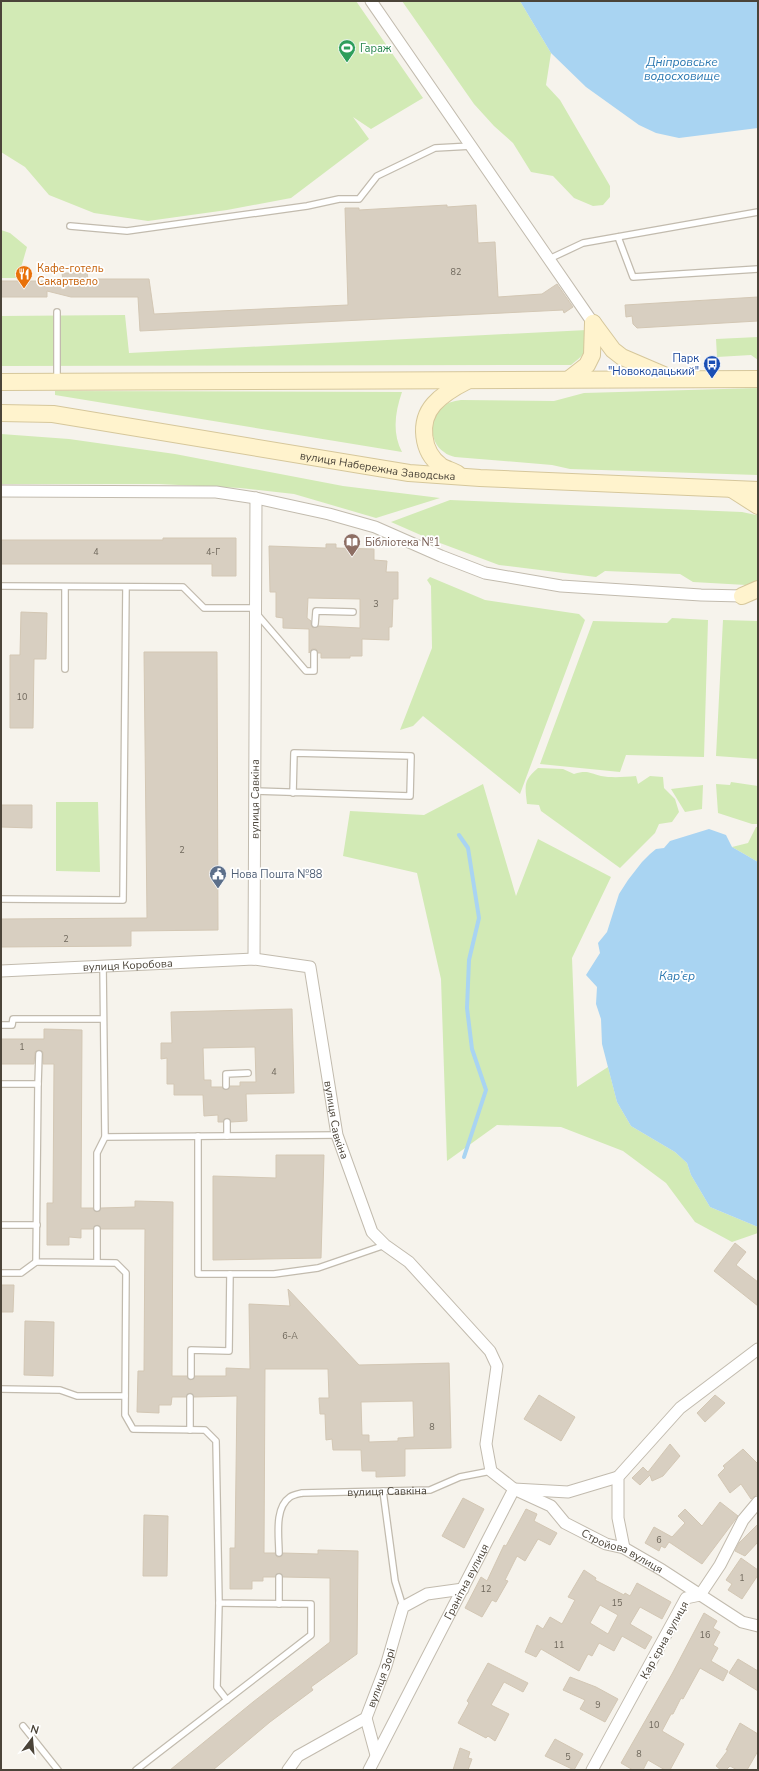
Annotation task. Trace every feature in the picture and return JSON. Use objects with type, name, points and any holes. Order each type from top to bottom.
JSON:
[{"type":"main road","points":[[593,323],[614,350],[622,357],[633,363],[675,379]]},
{"type":"main road","points":[[569,379],[588,365],[592,355],[593,323]]},
{"type":"main road","points":[[1,382],[758,379]]},
{"type":"main road","points":[[464,478],[441,466],[432,457],[426,445],[424,432],[427,416],[433,405],[450,390],[468,380]]},
{"type":"main road","name":"вулиця Набережна Заводська","points":[[1,413],[53,414],[409,473],[464,478],[758,490]]},
{"type":"main road","points":[[731,490],[758,506]]},
{"type":"main road","points":[[742,596],[758,589]]},
{"type":"main road","points":[[742,596],[758,600]]},
{"type":"street","points":[[371,1],[472,146],[491,178],[593,323]]},
{"type":"street","points":[[1,491],[216,492],[256,498],[329,514],[375,527],[441,556],[485,573],[561,586],[685,595],[742,596]]},
{"type":"street","name":"вулиця Савкіна","points":[[256,498],[254,959],[310,967],[337,1135],[372,1232],[385,1245],[409,1262],[490,1351],[497,1366],[486,1444],[491,1471]]},
{"type":"street","name":"вулиця Коробова","points":[[1,971],[254,959]]},
{"type":"street","points":[[514,1489],[568,1492],[618,1477],[680,1408],[758,1349]]},
{"type":"street","name":"Стройова вулиця","points":[[491,1471],[514,1489],[551,1506],[565,1523],[606,1544],[624,1548],[662,1570],[742,1622],[758,1626]]},
{"type":"street","points":[[618,1477],[618,1518],[624,1548]]},
{"type":"street","name":"Гранітна вулиця","points":[[369,1770],[514,1489]]},
{"type":"street","name":"Карʼєрна вулиця","points":[[592,1770],[686,1598],[700,1595],[720,1565],[743,1520],[758,1502]]},
{"type":"street","points":[[403,1606],[427,1594],[463,1589]]},
{"type":"street","name":"вулиця Зорі","points":[[288,1770],[298,1756],[366,1718],[386,1666],[403,1606]]},
{"type":"street","points":[[366,1718],[376,1755]]},
{"type":"lane","points":[[70,226],[127,231],[307,206],[339,199],[359,199],[377,176],[435,148],[472,146]]},
{"type":"lane","points":[[549,259],[583,243],[758,212]]},
{"type":"lane","points":[[618,237],[633,278],[758,269]]},
{"type":"lane","points":[[56,312],[57,382]]},
{"type":"lane","points":[[1,586],[183,587],[204,608],[256,611],[306,670],[314,671],[314,653]]},
{"type":"lane","points":[[65,587],[65,669]]},
{"type":"lane","points":[[1,899],[123,900],[126,587]]},
{"type":"lane","points":[[315,624],[316,612],[353,612]]},
{"type":"lane","points":[[255,791],[293,793],[410,796],[411,756],[294,753],[293,793]]},
{"type":"lane","points":[[97,1208],[97,1153],[105,1137],[103,966]]},
{"type":"lane","points":[[1,1025],[12,1025],[13,1019],[103,1019]]},
{"type":"lane","points":[[36,1262],[39,1054]]},
{"type":"lane","points":[[226,1086],[226,1074],[248,1073]]},
{"type":"lane","points":[[1,1084],[38,1084]]},
{"type":"lane","points":[[227,1122],[227,1136]]},
{"type":"lane","points":[[105,1137],[337,1135]]},
{"type":"lane","points":[[198,1136],[198,1274],[274,1274],[318,1268],[385,1245]]},
{"type":"lane","points":[[1,1225],[37,1225]]},
{"type":"lane","points":[[97,1229],[97,1262]]},
{"type":"lane","points":[[1,1273],[21,1273],[36,1262],[116,1263],[126,1273],[125,1416],[133,1429],[205,1430],[216,1441],[219,1603],[217,1687],[227,1700]]},
{"type":"lane","points":[[191,1376],[191,1350],[229,1351],[230,1274]]},
{"type":"lane","points":[[1,1389],[60,1390],[77,1396],[125,1396]]},
{"type":"lane","points":[[190,1397],[190,1430]]},
{"type":"lane","name":"вулиця Савкіна","points":[[279,1553],[280,1518],[282,1506],[290,1497],[302,1493],[430,1490],[460,1477],[491,1471]]},
{"type":"lane","points":[[383,1491],[395,1581],[403,1606]]},
{"type":"lane","points":[[279,1577],[279,1604]]},
{"type":"lane","points":[[136,1770],[311,1635],[311,1604],[219,1603]]},
{"type":"lane","points":[[23,1726],[58,1770]]},
{"type":"green space","points":[[1,1],[356,1],[423,98],[371,129],[353,117],[369,139],[291,198],[227,210],[148,221],[94,213],[49,195],[25,167],[1,152]]},
{"type":"green space","points":[[402,1],[520,1],[551,53],[546,85],[560,100],[610,186],[610,197],[603,205],[593,206],[574,198],[553,176],[531,172],[513,143],[494,126],[474,104]]},
{"type":"green space","points":[[1,230],[10,233],[27,247],[18,278],[1,278]]},
{"type":"green space","points":[[125,315],[129,353],[587,330],[587,342],[583,354],[571,365],[1,366],[1,316]]},
{"type":"green space","points":[[758,337],[758,360],[751,355],[717,357],[716,339]]},
{"type":"green space","points":[[758,388],[758,475],[570,469],[552,465],[455,457],[447,454],[439,448],[433,437],[432,431],[434,418],[441,408],[450,402],[461,400],[554,401],[584,393]]},
{"type":"green space","points":[[55,391],[402,392],[396,415],[396,430],[402,452],[55,395]]},
{"type":"green space","points":[[1,434],[69,439],[175,454],[343,486],[440,498],[376,518],[294,494],[240,488],[159,484],[1,484]]},
{"type":"green space","points":[[450,500],[742,512],[758,515],[758,581],[746,585],[693,582],[680,574],[605,571],[596,577],[499,565],[432,540],[391,522]]},
{"type":"green space","points":[[430,577],[485,600],[579,614],[585,620],[520,794],[423,716],[413,726],[400,730],[432,648],[431,586],[427,580]]},
{"type":"green space","points":[[672,618],[708,620],[704,757],[626,755],[620,772],[540,764],[593,621],[667,623]]},
{"type":"green space","points":[[723,620],[758,621],[758,759],[716,756]]},
{"type":"green space","points":[[538,768],[563,769],[574,774],[585,772],[609,777],[636,776],[638,784],[650,776],[663,777],[664,788],[675,799],[679,812],[672,822],[659,824],[655,833],[620,868],[541,811],[539,805],[527,804],[527,780]]},
{"type":"green space","points":[[731,782],[758,786],[758,824],[752,824],[718,813],[716,784],[730,785]]},
{"type":"green space","points":[[483,784],[516,896],[538,839],[611,877],[572,958],[577,1087],[608,1067],[617,1102],[631,1126],[675,1152],[687,1163],[691,1175],[710,1207],[758,1227],[758,1233],[732,1242],[695,1222],[666,1183],[623,1151],[561,1127],[497,1125],[447,1161],[441,979],[417,873],[343,856],[350,811],[424,815]]},
{"type":"green space","points":[[703,785],[702,809],[685,812],[671,789]]},
{"type":"green space","points":[[56,802],[98,802],[100,872],[56,871]]},
{"type":"green space","points":[[756,827],[758,827],[758,862],[732,847],[748,843]]},
{"type":"water","name":"Дніпровське водосховище","points":[[520,1],[758,1],[758,128],[679,138],[656,133],[639,125],[586,87],[551,53]]},
{"type":"water","name":"Кар’єр","points":[[709,829],[726,835],[732,847],[758,862],[758,1227],[710,1207],[691,1175],[687,1163],[675,1152],[631,1126],[617,1102],[602,1044],[601,1019],[596,1004],[597,987],[586,975],[600,953],[598,943],[607,932],[619,894],[642,862],[656,849],[664,848],[670,841]]},
{"type":"building","points":[[447,205],[447,207],[476,205],[478,243],[495,242],[498,297],[542,294],[557,284],[573,307],[564,313],[563,310],[140,331],[138,297],[71,297],[47,291],[47,297],[1,297],[1,281],[63,281],[62,273],[87,273],[88,279],[149,279],[154,314],[348,305],[345,208],[359,208],[359,210]]},
{"type":"building","points":[[758,297],[758,321],[637,328],[633,324],[632,316],[626,317],[625,305]]},
{"type":"building","points":[[163,538],[236,538],[236,576],[212,576],[212,564],[1,564],[1,540],[163,540]]},
{"type":"building","points":[[326,544],[336,544],[336,548],[374,549],[374,560],[387,561],[386,572],[398,572],[398,599],[393,599],[392,627],[389,627],[389,640],[362,639],[362,656],[350,656],[350,658],[321,658],[321,653],[318,653],[316,649],[312,649],[309,653],[309,629],[283,628],[283,618],[276,617],[276,592],[270,592],[269,546],[326,548]],"holes":[[[308,598],[360,599],[360,628],[319,626],[313,628],[311,621],[307,618]]]},
{"type":"building","points":[[21,612],[47,613],[46,659],[34,659],[33,728],[10,728],[10,655],[20,655]]},
{"type":"building","points":[[144,652],[217,652],[218,930],[131,931],[131,946],[1,947],[1,919],[147,918]]},
{"type":"building","points":[[1,805],[32,805],[32,828],[1,827]]},
{"type":"building","points":[[292,1009],[294,1093],[246,1094],[247,1121],[231,1122],[227,1118],[223,1122],[218,1122],[218,1115],[204,1116],[203,1095],[174,1095],[174,1084],[167,1084],[167,1058],[161,1059],[161,1043],[172,1043],[171,1012]],"holes":[[[255,1047],[256,1082],[240,1082],[240,1086],[230,1086],[226,1090],[222,1087],[211,1087],[211,1080],[204,1080],[203,1048]]]},
{"type":"building","points":[[44,1029],[82,1030],[81,1208],[93,1208],[97,1212],[101,1208],[135,1207],[135,1201],[173,1202],[172,1376],[187,1376],[191,1380],[195,1376],[226,1376],[226,1368],[250,1369],[249,1304],[290,1306],[288,1289],[359,1365],[449,1363],[451,1448],[405,1449],[405,1476],[376,1477],[376,1471],[362,1471],[361,1450],[333,1450],[332,1439],[326,1440],[325,1414],[320,1414],[319,1398],[329,1398],[328,1369],[265,1369],[264,1553],[275,1553],[277,1557],[280,1557],[283,1553],[318,1554],[318,1550],[358,1551],[357,1654],[311,1687],[313,1690],[270,1722],[213,1770],[170,1770],[253,1702],[330,1642],[330,1578],[283,1577],[279,1573],[275,1577],[263,1577],[263,1581],[252,1581],[252,1589],[230,1589],[230,1548],[235,1548],[237,1396],[194,1397],[190,1393],[186,1397],[172,1397],[171,1405],[159,1405],[159,1413],[137,1412],[138,1371],[144,1371],[145,1229],[101,1229],[97,1225],[93,1229],[81,1229],[81,1238],[69,1237],[69,1245],[47,1245],[47,1203],[53,1203],[54,1064],[43,1064],[43,1052],[39,1050],[35,1052],[34,1064],[1,1064],[1,1039],[44,1039]],"holes":[[[413,1401],[414,1437],[398,1438],[398,1441],[369,1442],[369,1435],[362,1435],[361,1402]]]},
{"type":"building","points":[[276,1155],[324,1155],[321,1258],[213,1260],[213,1176],[276,1178]]},
{"type":"building","points":[[735,1243],[746,1252],[736,1265],[758,1282],[758,1306],[714,1271]]},
{"type":"building","points":[[1,1285],[14,1285],[13,1312],[1,1312]]},
{"type":"building","points":[[25,1321],[54,1322],[53,1376],[24,1375]]},
{"type":"building","points":[[539,1395],[575,1417],[561,1441],[524,1419]]},
{"type":"building","points":[[715,1395],[725,1403],[705,1422],[697,1413]]},
{"type":"building","points":[[670,1444],[680,1456],[663,1476],[652,1481],[650,1475],[640,1485],[632,1478],[643,1467],[648,1472]]},
{"type":"building","points":[[743,1449],[758,1464],[758,1494],[751,1499],[741,1484],[730,1493],[718,1475],[725,1468],[723,1466]]},
{"type":"building","points":[[463,1498],[484,1509],[464,1548],[442,1536]]},
{"type":"building","points":[[720,1502],[738,1516],[702,1564],[669,1542],[665,1548],[661,1546],[659,1551],[645,1543],[654,1527],[672,1537],[685,1523],[678,1516],[685,1509],[702,1526]]},
{"type":"building","points":[[526,1509],[537,1514],[534,1521],[557,1533],[550,1545],[538,1539],[525,1561],[517,1556],[505,1580],[508,1581],[496,1602],[492,1600],[482,1617],[465,1608],[481,1577],[487,1581],[504,1545],[506,1546]]},
{"type":"building","points":[[144,1515],[168,1516],[167,1576],[143,1576]]},
{"type":"building","points":[[758,1524],[758,1542],[745,1556],[735,1551],[739,1543]]},
{"type":"building","points":[[741,1558],[758,1570],[758,1575],[742,1599],[728,1590],[732,1584],[726,1580]]},
{"type":"building","points":[[584,1570],[596,1578],[595,1580],[624,1595],[625,1593],[630,1596],[637,1583],[671,1602],[662,1619],[640,1607],[630,1624],[652,1637],[645,1649],[622,1636],[614,1651],[599,1643],[592,1656],[588,1654],[579,1671],[541,1649],[536,1657],[525,1652],[537,1625],[543,1629],[550,1617],[562,1624],[575,1600],[568,1597]],"holes":[[[600,1605],[618,1615],[608,1634],[590,1623]]]},
{"type":"building","points":[[704,1613],[717,1621],[713,1628],[720,1632],[713,1645],[718,1648],[711,1661],[728,1671],[723,1681],[700,1668],[683,1699],[681,1698],[673,1714],[671,1714],[662,1731],[684,1744],[670,1770],[665,1770],[648,1760],[643,1770],[633,1770],[621,1763],[672,1674]]},
{"type":"building","points":[[738,1659],[758,1671],[758,1691],[729,1673]]},
{"type":"building","points":[[488,1663],[528,1683],[523,1692],[504,1682],[491,1705],[509,1714],[495,1741],[488,1736],[486,1738],[458,1723],[469,1703],[467,1701]]},
{"type":"building","points":[[570,1677],[596,1687],[618,1699],[605,1722],[580,1709],[585,1700],[563,1690]]},
{"type":"building","points":[[740,1723],[758,1734],[758,1751],[747,1770],[737,1770],[730,1766],[726,1770],[721,1770],[716,1766],[728,1750],[726,1750]]},
{"type":"building","points":[[555,1739],[583,1754],[574,1770],[545,1756]]},
{"type":"building","points":[[460,1748],[470,1752],[468,1758],[472,1759],[468,1770],[453,1770]]},
{"type":"waterway","points":[[459,835],[468,848],[479,918],[469,960],[467,1008],[472,1049],[486,1090],[464,1157]]},
{"type":"place","name":"Гараж","points":[[347,63]]},
{"type":"place","name":"Кафе-готель Сакартвело","points":[[24,289]]},
{"type":"place","name":"Парк \"Новокодацький\"","points":[[712,379]]},
{"type":"place","name":"Бібліотека №1","points":[[352,557]]},
{"type":"place","name":"Нова Пошта №88","points":[[218,889]]}]
